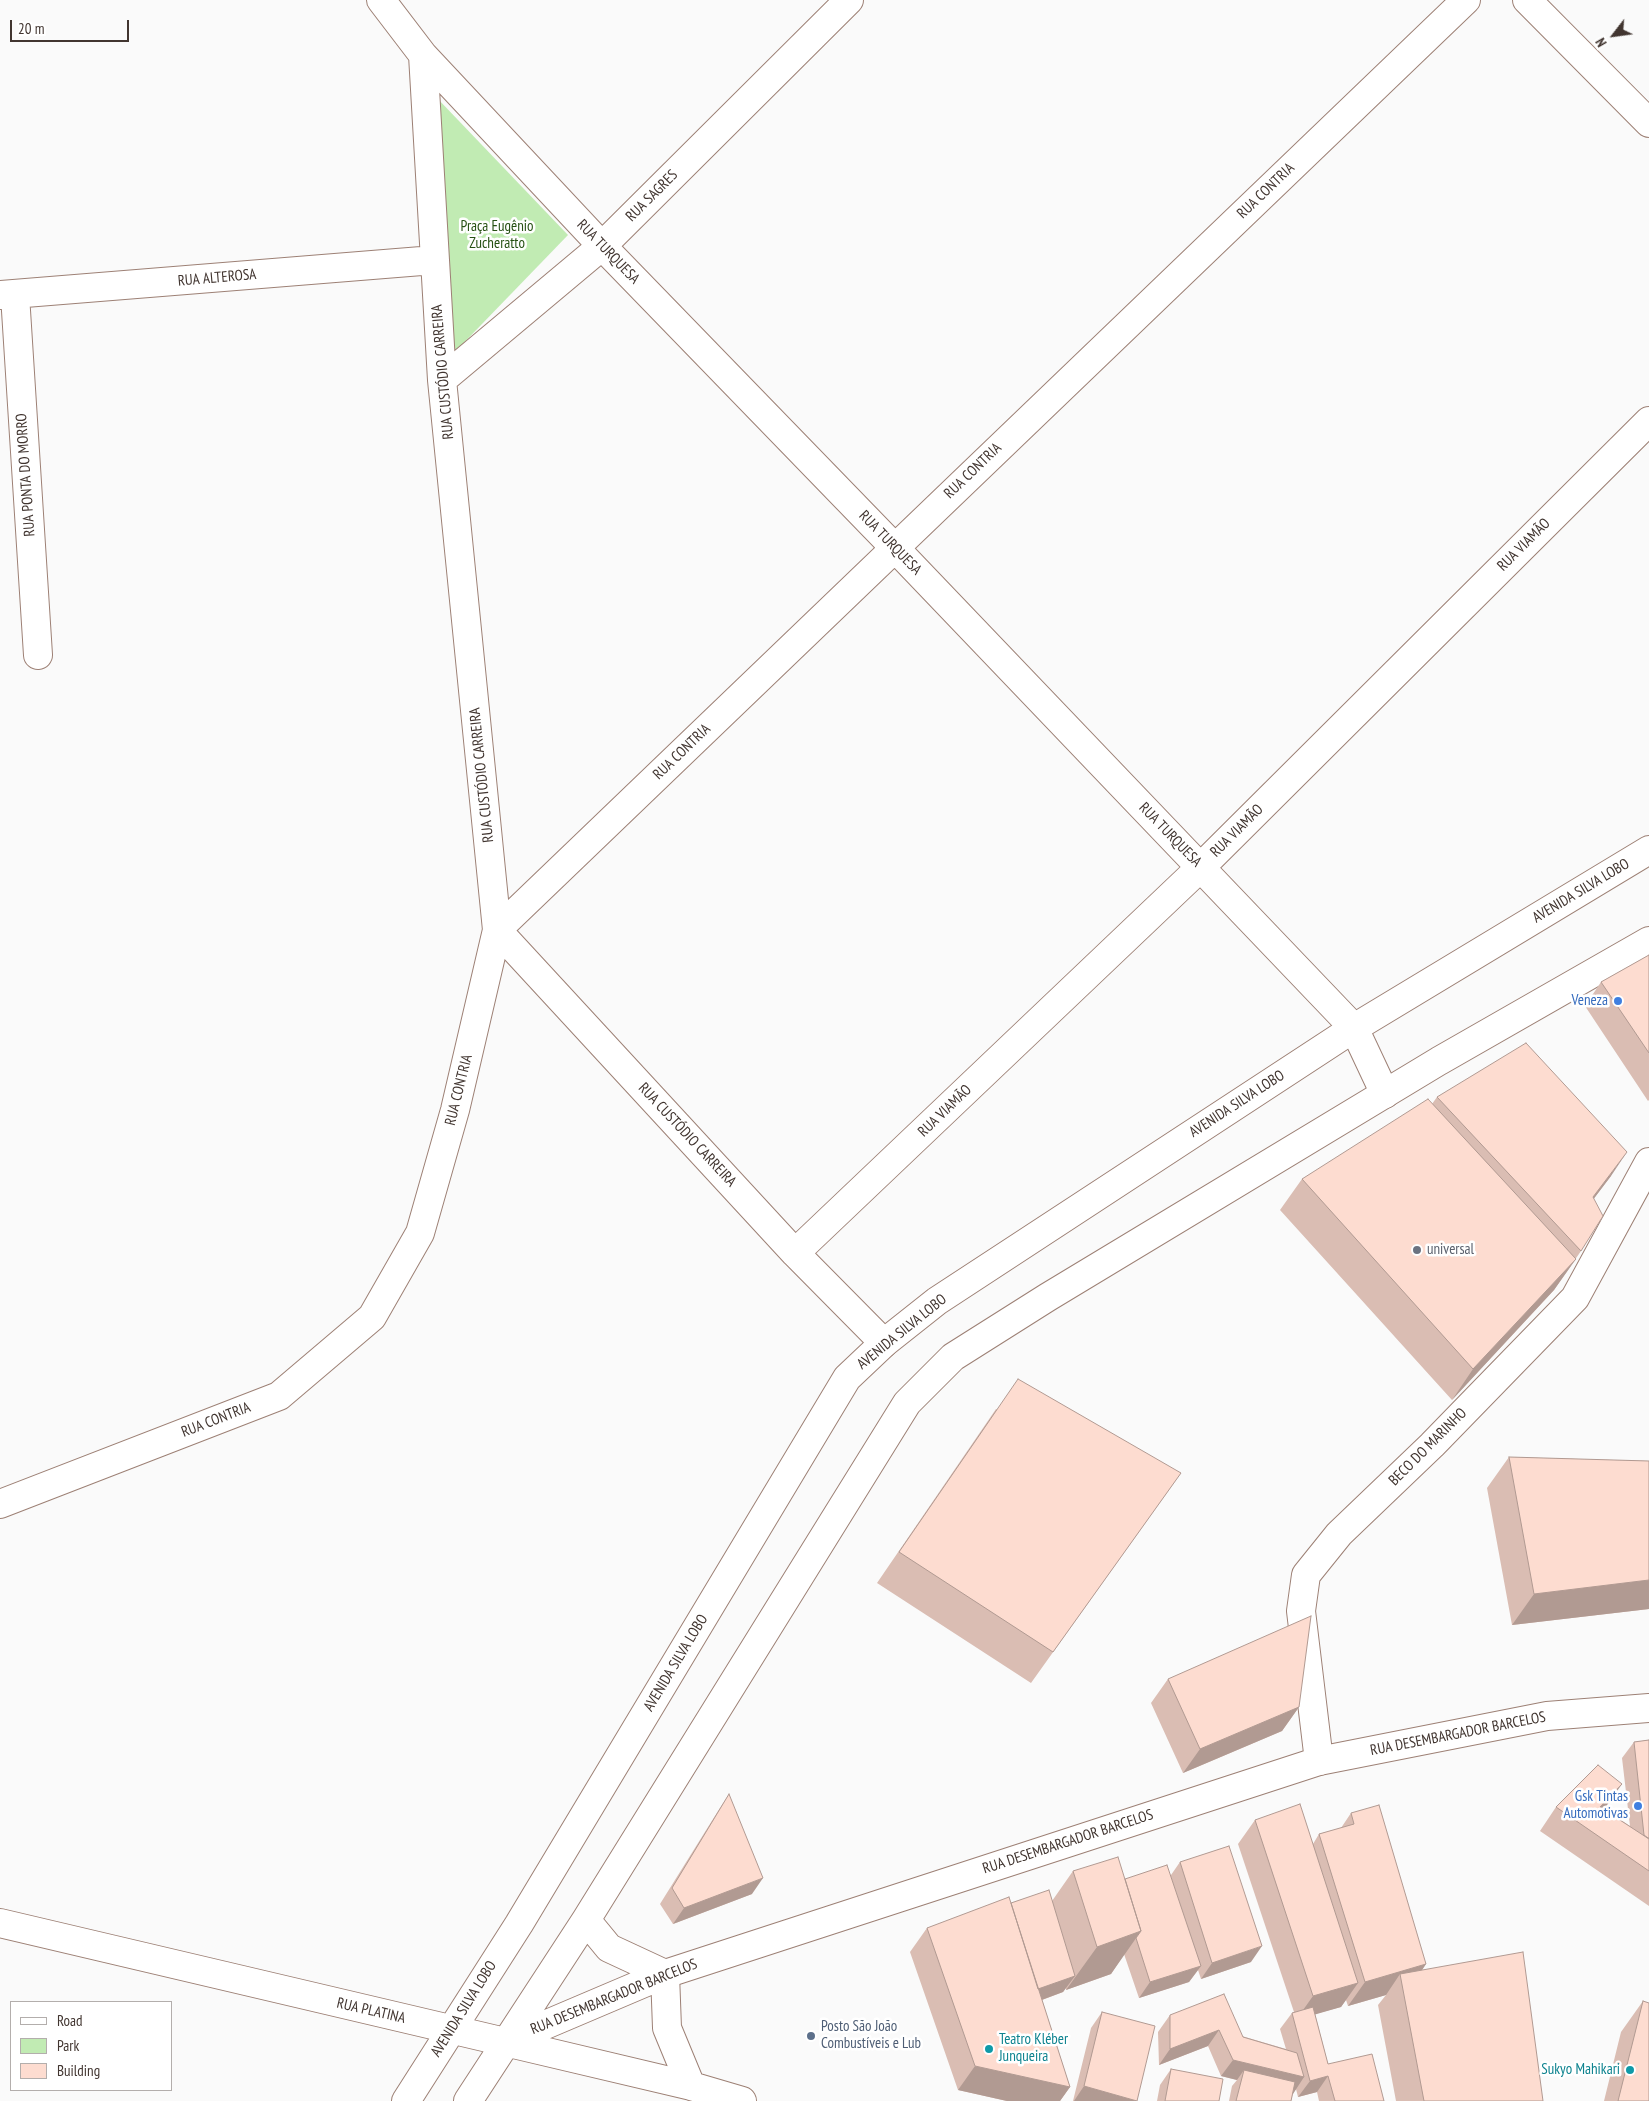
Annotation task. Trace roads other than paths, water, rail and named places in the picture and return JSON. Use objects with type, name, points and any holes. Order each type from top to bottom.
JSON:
[{"type":"street","name":"RUA TURQUESA","points":[[381,0],[423,55],[602,246],[894,547],[1354,1028],[1385,1094]]},
{"type":"street","name":"RUA SAGRES","points":[[442,380],[602,246],[849,0]]},
{"type":"street","name":"RUA CONTRIA","points":[[0,1504],[278,1396],[372,1317],[420,1233],[455,1110],[497,930],[1466,0]]},
{"type":"street","points":[[1526,0],[1649,123]]},
{"type":"street","name":"RUA CUSTÓDIO CARREIRA","points":[[423,55],[442,380],[497,930],[796,1253],[884,1344]]},
{"type":"street","name":"RUA ALTEROSA","points":[[7,295],[434,260]]},
{"type":"street","name":"RUA PONTA DO MORRO","points":[[7,295],[38,655]]},
{"type":"street","name":"RUA VIAMÃO","points":[[796,1253],[1201,867],[1649,421]]},
{"type":"street","name":"AVENIDA SILVA LOBO","points":[[406,2101],[519,1924],[847,1378],[884,1344],[937,1301],[1354,1028],[1649,850]]},
{"type":"street","points":[[468,2101],[586,1920],[907,1403],[953,1357],[1048,1297],[1385,1094],[1649,941]]},
{"type":"street","name":"BECO DO MARINHO","points":[[1319,1760],[1301,1611],[1306,1576],[1339,1534],[1432,1445],[1576,1298],[1649,1162]]},
{"type":"street","name":"RUA DESEMBARGADOR BARCELOS","points":[[505,2042],[665,1974],[1319,1760],[1547,1716],[1649,1708]]},
{"type":"street","points":[[586,1920],[609,1948],[665,1974],[667,2028],[691,2086]]},
{"type":"street","name":"RUA PLATINA","points":[[0,1923],[691,2086],[742,2101]]},
{"type":"place","name":"Veneza","points":[[1618,1001]]},
{"type":"place","name":"universal","points":[[1417,1250]]},
{"type":"place","name":"Gsk Tintas Automotivas","points":[[1638,1806]]},
{"type":"place","name":"Posto São João Combustíveis e Lub","points":[[811,2036]]},
{"type":"place","name":"Teatro Kléber Junqueira","points":[[989,2049]]},
{"type":"place","name":"Sukyo Mahikari","points":[[1630,2070]]},
{"type":"park label","name":"Praça Eugênio Zucheratto","points":[[497,236]]}]
